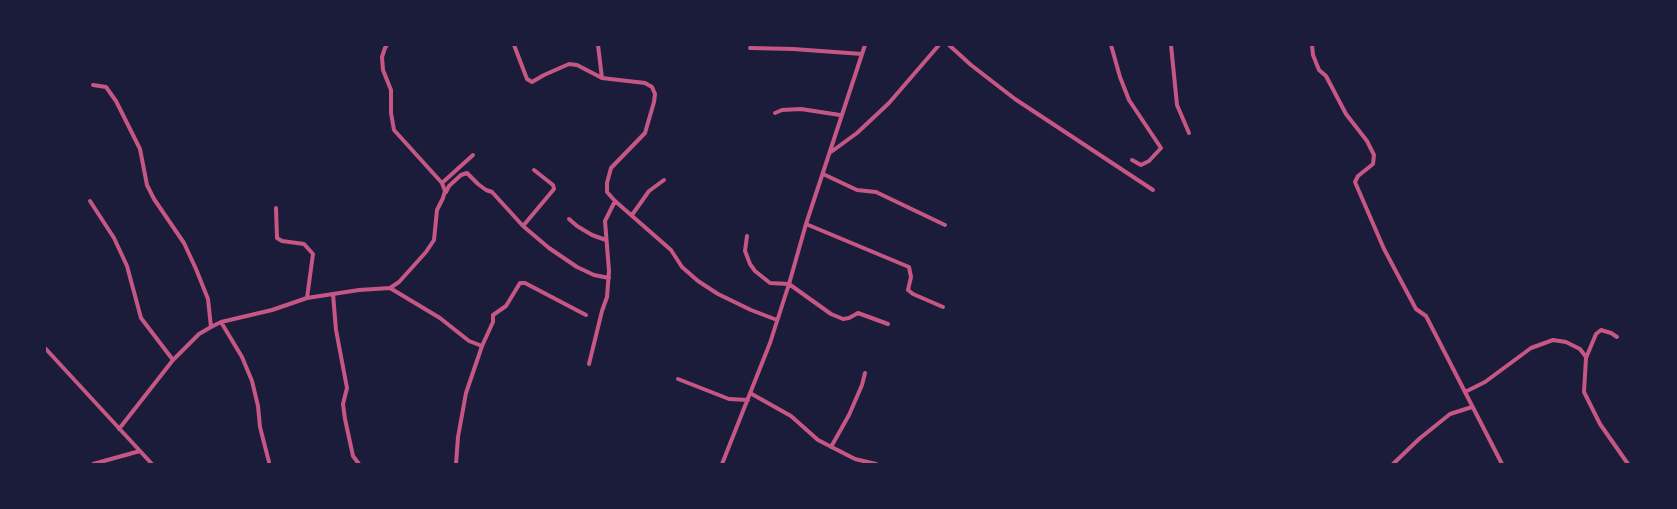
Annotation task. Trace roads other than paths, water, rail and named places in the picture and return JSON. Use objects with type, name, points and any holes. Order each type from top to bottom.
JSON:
[{"type":"street","points":[[514,45],[527,79],[532,82],[569,64],[577,65],[602,78],[645,82],[652,87],[655,94],[645,133],[611,168],[607,192],[670,249],[682,267],[698,281],[718,294],[777,320]]},
{"type":"street","points":[[598,45],[602,78]]},
{"type":"street","points":[[722,464],[770,343],[840,115],[865,45]]},
{"type":"street","points":[[830,152],[857,133],[890,103],[939,45]]},
{"type":"street","points":[[949,45],[1015,99],[1153,190]]},
{"type":"street","points":[[1112,45],[1120,77],[1129,100],[1161,148],[1149,161],[1141,165],[1132,160]]},
{"type":"street","points":[[1171,45],[1177,105],[1189,133]]},
{"type":"street","points":[[1312,45],[1319,70],[1326,76],[1346,114],[1367,141],[1374,155],[1373,164],[1358,176],[1355,182],[1384,249],[1416,309],[1426,316],[1502,464]]},
{"type":"street","points":[[385,46],[382,57],[383,70],[391,90],[394,130],[442,183],[445,191],[443,198]]},
{"type":"street","points":[[750,48],[862,54]]},
{"type":"street","points":[[93,85],[106,87],[140,149],[147,184],[154,199],[184,243],[208,299],[211,327]]},
{"type":"street","points":[[775,113],[782,110],[801,109],[840,115]]},
{"type":"street","points":[[442,183],[473,155]]},
{"type":"street","points":[[523,226],[554,189],[553,185],[534,170]]},
{"type":"street","points":[[119,429],[173,360],[199,334],[211,327],[221,322],[272,310],[308,298],[390,288],[399,282],[434,240],[436,210],[449,186],[461,175],[467,173],[478,184],[492,192],[523,226],[549,248],[577,267],[594,275],[609,278]]},
{"type":"street","points":[[823,174],[857,190],[876,192],[945,225]]},
{"type":"street","points":[[632,215],[649,191],[664,180]]},
{"type":"street","points":[[90,201],[114,238],[127,266],[141,318],[173,360]]},
{"type":"street","points":[[589,364],[607,297],[609,278],[605,221],[615,201]]},
{"type":"street","points":[[276,208],[277,238],[282,241],[304,244],[313,254],[308,298]]},
{"type":"street","points":[[569,219],[577,226],[606,240]]},
{"type":"street","points":[[806,224],[909,267],[911,277],[908,290],[943,307]]},
{"type":"street","points":[[747,236],[745,251],[755,271],[770,283],[789,284],[831,314],[843,319],[858,314],[888,324]]},
{"type":"street","points":[[456,464],[466,393],[482,346],[494,315],[506,306],[520,283],[525,283],[586,315]]},
{"type":"street","points":[[390,288],[440,318],[469,341],[482,346]]},
{"type":"street","points":[[333,294],[336,330],[347,388],[343,404],[345,418],[353,456],[359,464]]},
{"type":"street","points":[[221,322],[242,357],[252,381],[269,462]]},
{"type":"street","points":[[1617,337],[1601,330],[1596,334],[1586,358],[1584,392],[1600,424],[1630,464]]},
{"type":"street","points":[[1465,392],[1485,382],[1531,348],[1553,340],[1566,342],[1580,349],[1586,358]]},
{"type":"street","points":[[45,348],[152,464]]},
{"type":"street","points":[[831,447],[849,415],[865,373]]},
{"type":"street","points":[[678,379],[729,399],[748,400]]},
{"type":"street","points":[[750,393],[791,416],[818,440],[855,459],[876,464]]},
{"type":"street","points":[[1393,464],[1450,414],[1472,407]]},
{"type":"street","points":[[93,464],[140,451]]}]
